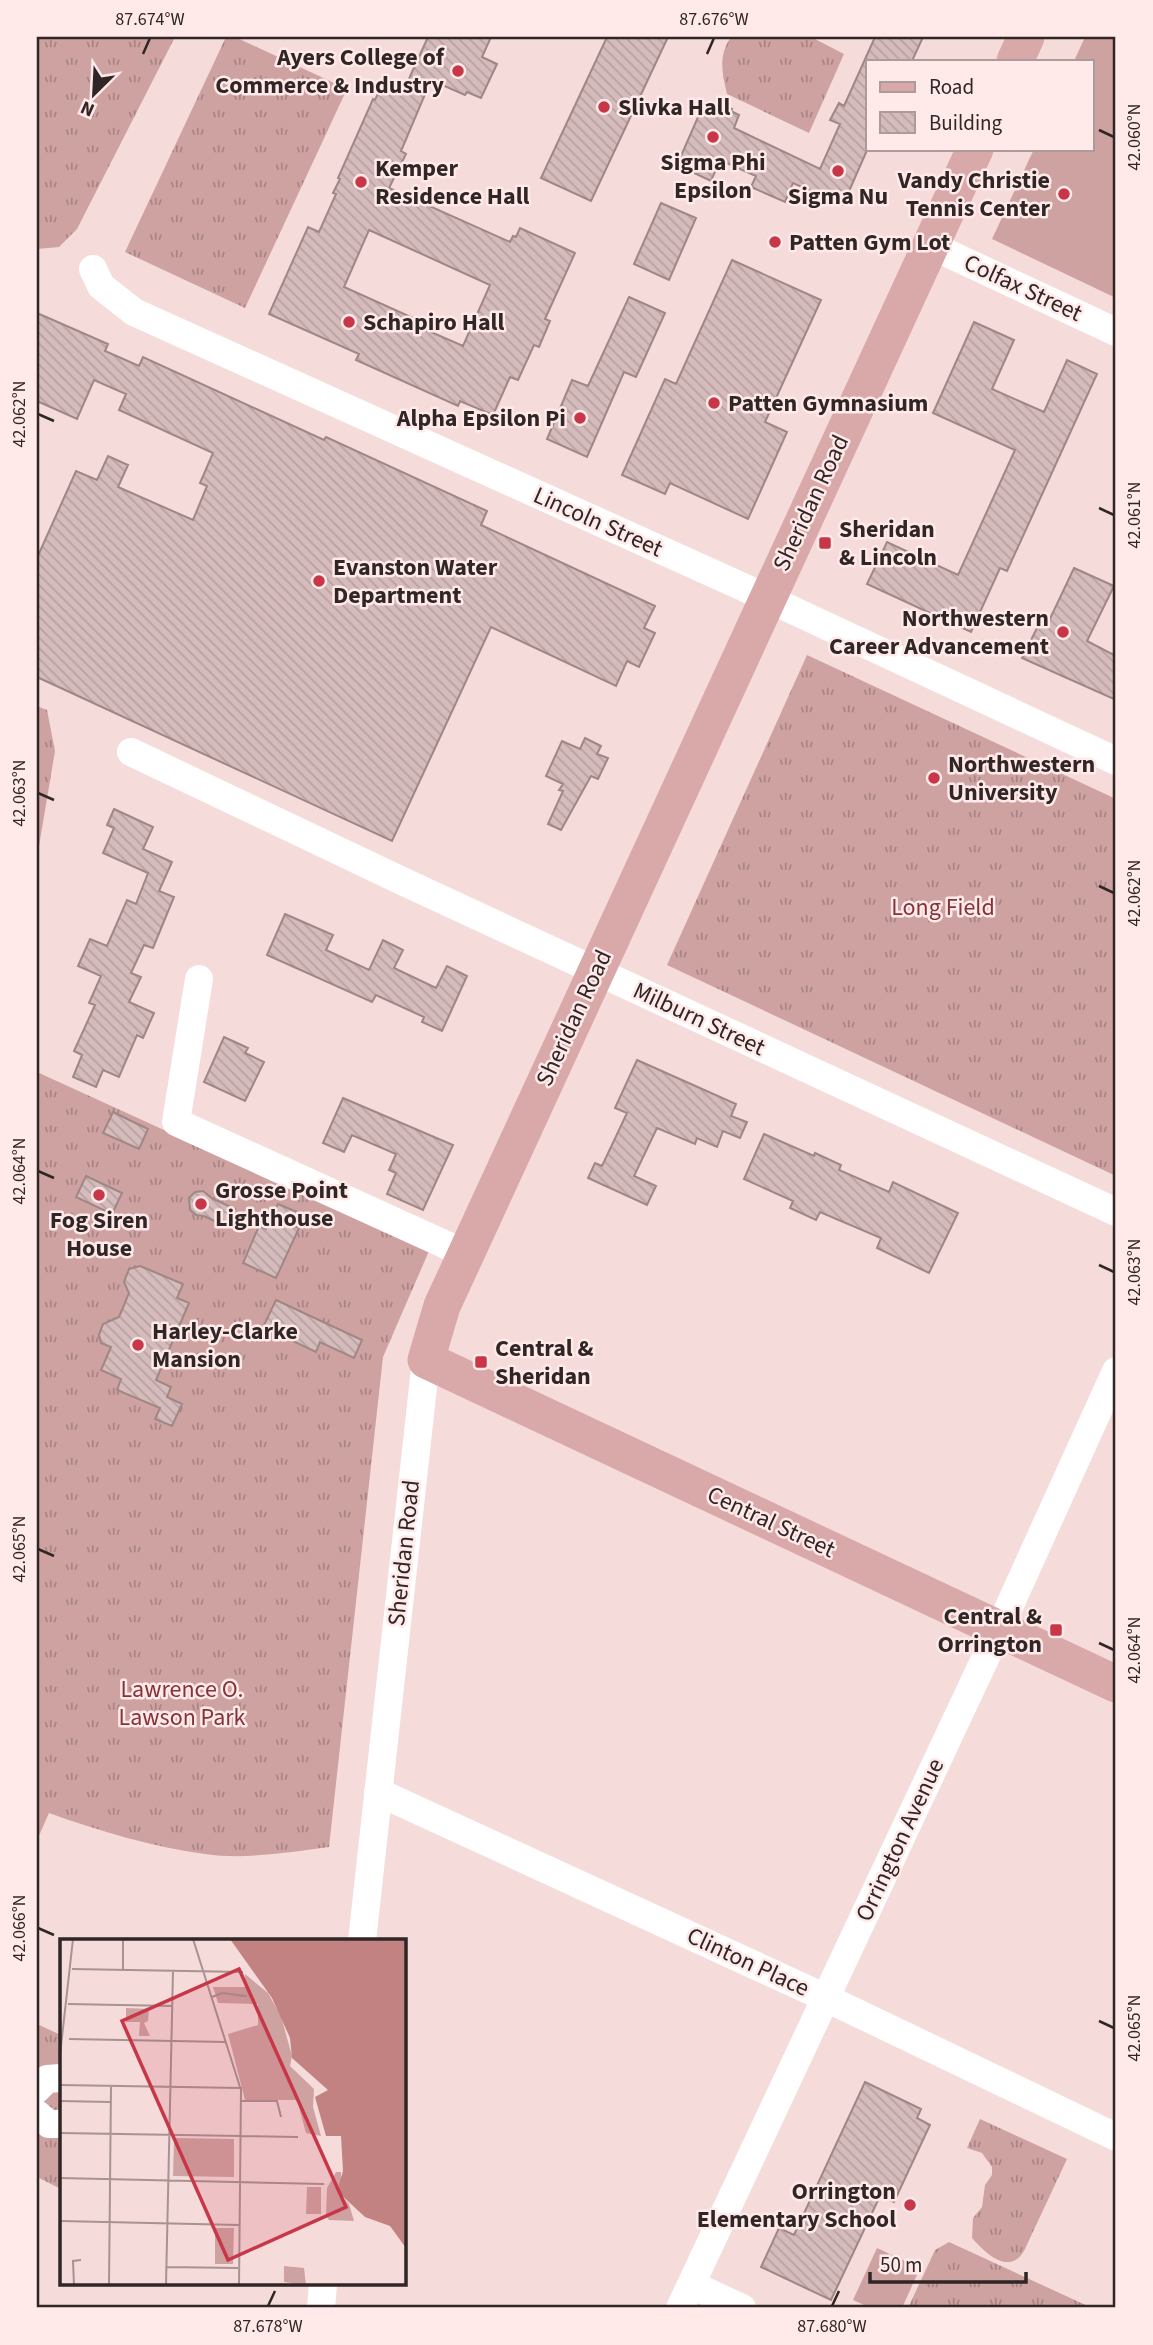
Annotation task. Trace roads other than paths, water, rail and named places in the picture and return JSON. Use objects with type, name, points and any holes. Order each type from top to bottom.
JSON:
[{"type":"main road","points":[[1015,60],[1026,37]]},
{"type":"main road","name":"Sheridan Road","points":[[426,1360],[442,1307],[466,1254],[975,150]]},
{"type":"main road","name":"Central Street","points":[[426,1360],[1116,1684]]},
{"type":"street","name":"Colfax Street","points":[[930,245],[1116,332]]},
{"type":"street","name":"Lincoln Street","points":[[93,269],[101,286],[134,312],[767,599],[1116,761]]},
{"type":"street","name":"Milburn Street","points":[[131,752],[1116,1212]]},
{"type":"street","points":[[199,979],[176,1122],[466,1254]]},
{"type":"street","name":"Sheridan Road","points":[[362,1939],[426,1360]]},
{"type":"street","name":"Orrington Avenue","points":[[686,2297],[999,1629],[1116,1371]]},
{"type":"street","name":"Clinton Place","points":[[378,1792],[826,1998],[1116,2137]]},
{"type":"street","points":[[37,2089],[47,2079],[60,2078]]},
{"type":"street","points":[[37,2114],[50,2124],[60,2124]]},
{"type":"street","points":[[321,2308],[323,2286]]},
{"type":"street","points":[[686,2297],[742,2308]]},
{"type":"place","name":"Ayers College of Commerce & Industry","points":[[458,71]]},
{"type":"place","name":"Slivka Hall","points":[[604,107]]},
{"type":"place","name":"Sigma Phi Epsilon","points":[[713,137]]},
{"type":"place","name":"Sigma Nu","points":[[838,171]]},
{"type":"place","name":"Kemper Residence Hall","points":[[361,182]]},
{"type":"place","name":"Vandy Christie Tennis Center","points":[[1064,194]]},
{"type":"place","name":"Patten Gym Lot","points":[[775,242]]},
{"type":"place","name":"Schapiro Hall","points":[[349,322]]},
{"type":"place","name":"Patten Gymnasium","points":[[714,403]]},
{"type":"place","name":"Alpha Epsilon Pi","points":[[580,418]]},
{"type":"place","name":"Sheridan & Lincoln","points":[[825,543]]},
{"type":"place","name":"Evanston Water Department","points":[[319,581]]},
{"type":"place","name":"Northwestern Career Advancement","points":[[1063,632]]},
{"type":"place","name":"Northwestern University","points":[[934,778]]},
{"type":"place","name":"Fog Siren House","points":[[99,1195]]},
{"type":"place","name":"Grosse Point Lighthouse","points":[[201,1204]]},
{"type":"place","name":"Harley-Clarke Mansion","points":[[138,1345]]},
{"type":"place","name":"Central & Sheridan","points":[[481,1362]]},
{"type":"place","name":"Central & Orrington","points":[[1056,1630]]},
{"type":"place","name":"Orrington Elementary School","points":[[910,2205]]},
{"type":"park label","name":"Long Field","points":[[943,907]]},
{"type":"park label","name":"Lawrence O. Lawson Park","points":[[182,1703]]}]
